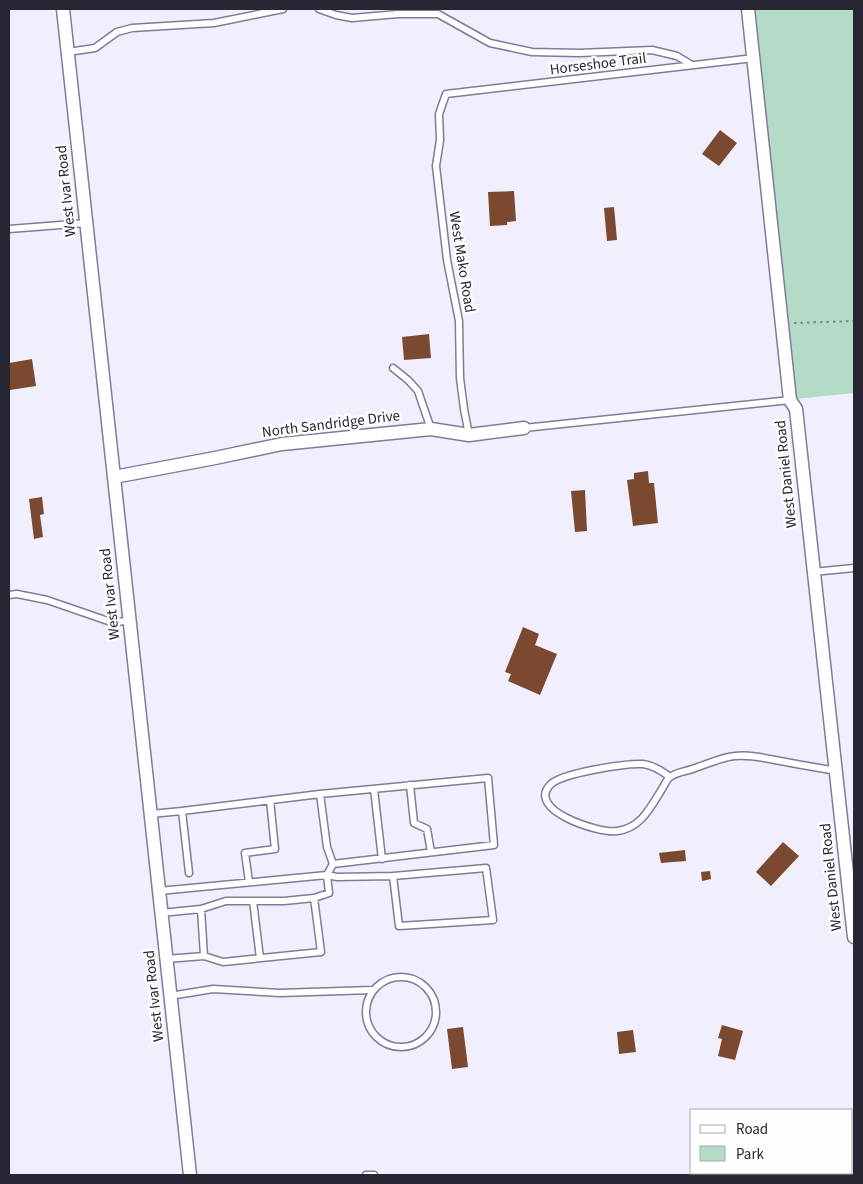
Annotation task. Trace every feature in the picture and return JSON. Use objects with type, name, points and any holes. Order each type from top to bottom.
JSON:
[{"type":"street","name":"West Ivar Road","points":[[63,9],[190,1175]]},
{"type":"street","name":"West Daniel Road","points":[[748,9],[781,323],[790,400],[796,409],[854,937]]},
{"type":"street","name":"North Sandridge Drive","points":[[114,477],[282,444],[431,429],[469,434],[524,428]]},
{"type":"lane","points":[[68,52],[94,48],[117,32],[132,28],[214,23],[283,9]]},
{"type":"lane","points":[[319,9],[352,18],[398,14],[438,14],[490,43],[532,52],[579,53],[652,50],[677,56],[693,65]]},
{"type":"lane","name":"Horseshoe Trail","points":[[446,94],[754,58]]},
{"type":"lane","name":"West Mako Road","points":[[446,94],[439,114],[440,140],[436,166],[447,260],[459,320],[460,378],[469,434]]},
{"type":"lane","points":[[9,229],[86,223]]},
{"type":"lane","points":[[394,368],[418,391],[431,429]]},
{"type":"lane","points":[[524,428],[790,400]]},
{"type":"lane","points":[[813,572],[854,568]]},
{"type":"lane","points":[[9,595],[17,594],[47,600],[110,622],[130,620]]},
{"type":"lane","points":[[670,777],[644,764],[626,765],[573,774],[550,785],[546,792],[547,800],[550,807],[570,820],[596,830],[615,832],[630,829],[640,822],[670,777],[733,756],[758,756],[836,771]]},
{"type":"lane","points":[[151,814],[374,788],[488,778],[494,844],[333,864]]},
{"type":"lane","points":[[410,785],[414,822],[427,829],[431,852]]},
{"type":"lane","points":[[374,788],[382,859]]},
{"type":"lane","points":[[161,913],[201,909],[226,901],[284,901],[314,898],[329,893],[327,875],[333,864],[327,847],[320,794]]},
{"type":"lane","points":[[249,882],[246,853],[275,849],[270,800]]},
{"type":"lane","points":[[182,811],[189,873]]},
{"type":"lane","points":[[159,891],[327,875],[336,877],[393,876],[486,868],[493,920],[399,926],[393,876]]},
{"type":"lane","points":[[166,959],[204,956],[223,962],[321,952],[314,898]]},
{"type":"lane","points":[[253,901],[260,958]]},
{"type":"lane","points":[[201,909],[204,956]]},
{"type":"lane","points":[[170,996],[213,989],[280,993],[372,990],[387,980],[398,977],[409,978],[420,982],[428,989],[434,999],[436,1010],[435,1022],[431,1032],[423,1041],[412,1046],[400,1048],[388,1046],[378,1039],[370,1030],[366,1018],[366,1006],[372,990]]},
{"type":"lane","points":[[366,1175],[374,1175]]},
{"type":"path","points":[[781,323],[854,321]]},
{"type":"green space","points":[[754,9],[854,9],[854,393],[795,399]]},
{"type":"building","points":[[720,130],[737,143],[719,166],[702,154]]},
{"type":"building","points":[[514,191],[516,221],[507,222],[507,225],[490,226],[488,192]]},
{"type":"building","points":[[614,207],[617,240],[607,241],[604,208]]},
{"type":"building","points":[[429,334],[431,358],[404,360],[402,337]]},
{"type":"building","points":[[32,359],[36,386],[10,390],[9,363]]},
{"type":"building","points":[[648,471],[649,483],[654,483],[658,523],[633,526],[627,480],[634,479],[634,473]]},
{"type":"building","points":[[585,490],[587,531],[575,532],[571,491]]},
{"type":"building","points":[[42,497],[44,514],[40,515],[43,537],[34,539],[29,499]]},
{"type":"building","points":[[523,627],[539,634],[535,645],[557,654],[540,695],[508,681],[511,674],[505,672]]},
{"type":"building","points":[[783,842],[799,856],[771,886],[756,872]]},
{"type":"building","points":[[685,850],[686,861],[661,863],[659,853]]},
{"type":"building","points":[[710,871],[711,879],[702,881],[701,872]]},
{"type":"building","points":[[722,1025],[743,1031],[735,1060],[718,1056],[722,1039],[718,1038]]},
{"type":"building","points":[[463,1027],[468,1067],[452,1069],[447,1029]]},
{"type":"building","points":[[633,1030],[636,1052],[619,1054],[617,1032]]}]
